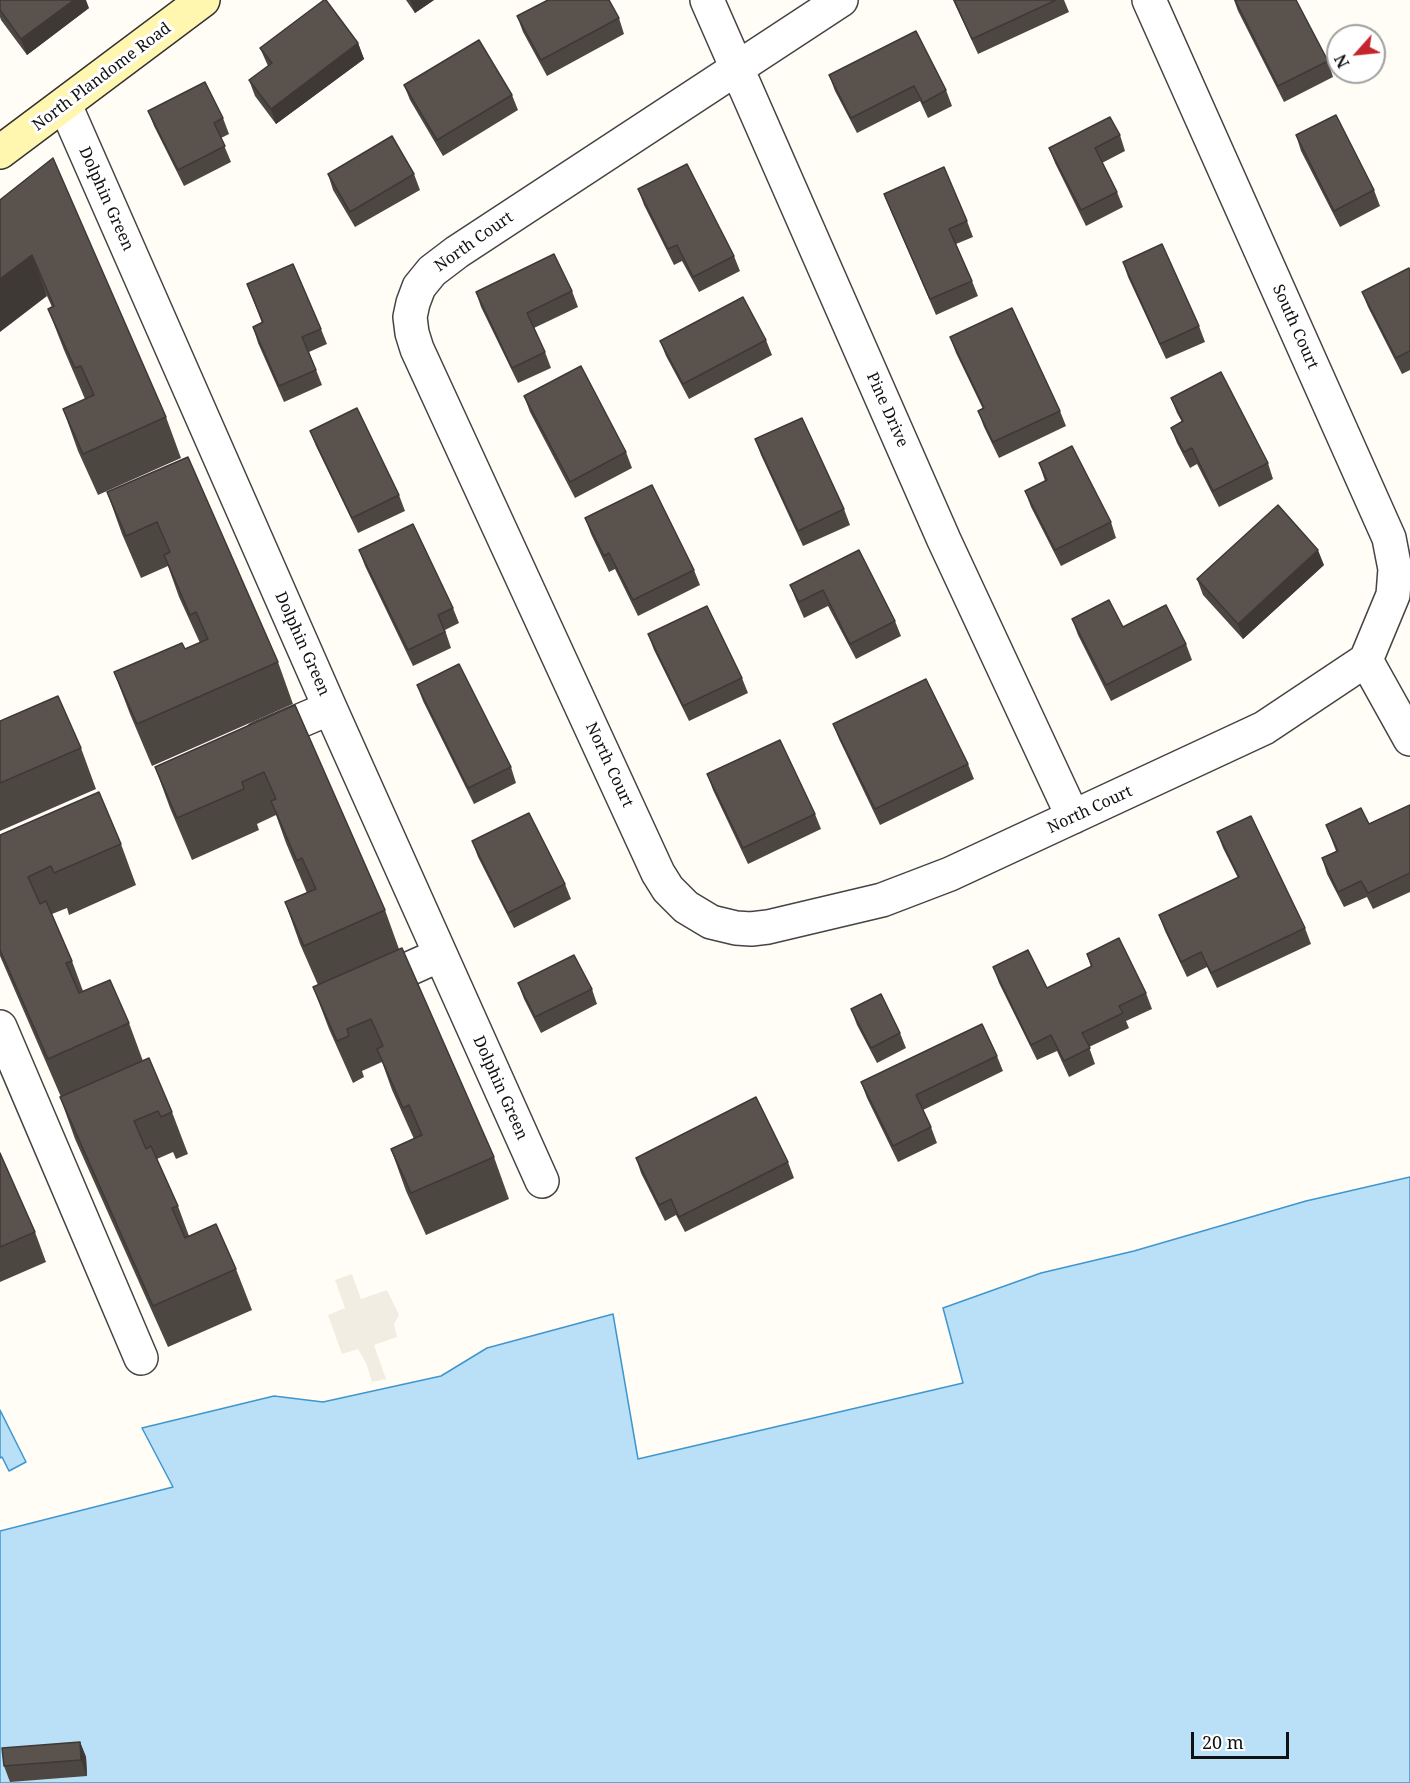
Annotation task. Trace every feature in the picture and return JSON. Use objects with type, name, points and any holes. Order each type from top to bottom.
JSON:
[{"type":"main road","name":"North Plandome Road","points":[[0,152],[65,105],[196,2]]},
{"type":"street","name":"Pine Drive","points":[[707,0],[940,529],[1073,818]]},
{"type":"street","points":[[737,69],[841,0]]},
{"type":"street","name":"South Court","points":[[1149,0],[1389,538],[1401,592],[1365,660]]},
{"type":"street","name":"North Court","points":[[737,69],[457,252],[432,271],[419,287],[413,303],[411,325],[417,349],[658,873],[668,889],[686,907],[711,922],[750,929],[768,927],[882,900],[950,874],[1264,728],[1365,660]]},
{"type":"street","name":"Dolphin Green","points":[[65,105],[206,465],[330,708],[542,1181]]},
{"type":"street","points":[[1365,660],[1410,739]]},
{"type":"street","points":[[231,750],[330,708]]},
{"type":"street","points":[[386,979],[440,955]]},
{"type":"street","points":[[0,1027],[141,1358]]},
{"type":"street","points":[[43,1128],[74,1114]]},
{"type":"shaded area","points":[[352,1274],[361,1299],[387,1290],[399,1315],[394,1324],[397,1337],[374,1345],[386,1379],[372,1382],[366,1363],[358,1349],[342,1354],[328,1315],[345,1308],[335,1280]]},
{"type":"water","points":[[1410,1177],[1410,1783],[0,1783],[0,1531],[173,1487],[142,1428],[274,1396],[323,1402],[441,1376],[487,1348],[613,1314],[638,1459],[963,1383],[943,1308],[1041,1273],[1134,1251],[1306,1201]]},
{"type":"water","points":[[0,1410],[26,1462],[9,1471],[2,1457],[0,1458]]},
{"type":"building","points":[[0,0],[74,0],[21,39],[0,10]]},
{"type":"building","points":[[324,0],[358,43],[271,109],[249,80],[272,63],[260,48]]},
{"type":"building","points":[[548,0],[609,0],[619,18],[541,60],[517,16]]},
{"type":"building","points":[[954,0],[1056,0],[972,39]]},
{"type":"building","points":[[1235,0],[1296,0],[1326,57],[1326,62],[1278,86]]},
{"type":"building","points":[[916,31],[946,90],[923,103],[914,86],[851,118],[829,75]]},
{"type":"building","points":[[479,40],[512,95],[437,140],[404,85]]},
{"type":"building","points":[[205,82],[223,118],[214,123],[225,146],[178,170],[148,111]]},
{"type":"building","points":[[1336,115],[1374,190],[1334,211],[1296,135]]},
{"type":"building","points":[[1110,117],[1120,135],[1095,148],[1117,192],[1081,210],[1049,148]]},
{"type":"building","points":[[392,136],[414,174],[350,212],[328,174]]},
{"type":"building","points":[[53,158],[166,417],[83,454],[63,409],[94,395],[81,366],[75,368],[48,309],[54,306],[32,255],[0,279],[0,200]]},
{"type":"building","points":[[687,164],[734,256],[693,277],[677,245],[668,249],[638,189]]},
{"type":"building","points":[[944,167],[967,221],[949,229],[972,281],[930,299],[884,194]]},
{"type":"building","points":[[1162,244],[1199,326],[1160,344],[1123,262]]},
{"type":"building","points":[[554,254],[572,291],[527,313],[545,352],[512,368],[476,292]]},
{"type":"building","points":[[293,264],[321,329],[302,337],[316,370],[279,386],[253,327],[263,322],[247,284]]},
{"type":"building","points":[[1409,268],[1410,351],[1396,358],[1362,292]]},
{"type":"building","points":[[743,297],[766,340],[683,384],[660,341]]},
{"type":"building","points":[[1012,308],[1060,411],[993,442],[978,411],[984,408],[950,337]]},
{"type":"building","points":[[581,366],[626,452],[570,482],[524,396]]},
{"type":"building","points":[[1221,372],[1268,463],[1213,491],[1192,448],[1184,452],[1171,428],[1183,421],[1171,398]]},
{"type":"building","points":[[357,408],[399,495],[352,518],[310,431]]},
{"type":"building","points":[[802,418],[844,509],[798,531],[755,439]]},
{"type":"building","points":[[1072,446],[1111,522],[1055,550],[1025,491],[1047,480],[1039,463]]},
{"type":"building","points":[[188,457],[278,662],[137,724],[114,672],[182,643],[185,649],[208,639],[196,612],[190,615],[164,555],[170,552],[157,522],[126,536],[107,492]]},
{"type":"building","points":[[652,485],[694,570],[633,600],[609,553],[604,556],[585,518]]},
{"type":"building","points":[[1278,505],[1318,550],[1238,624],[1197,579]]},
{"type":"building","points":[[413,524],[453,608],[438,615],[445,632],[408,650],[359,550]]},
{"type":"building","points":[[859,550],[895,621],[850,644],[823,590],[799,602],[790,585]]},
{"type":"building","points":[[1109,600],[1123,627],[1166,605],[1186,644],[1106,685],[1072,619]]},
{"type":"building","points":[[707,606],[742,678],[683,706],[648,634]]},
{"type":"building","points":[[459,664],[511,767],[468,788],[417,685]]},
{"type":"building","points":[[926,679],[968,764],[875,809],[833,724]]},
{"type":"building","points":[[58,696],[81,748],[0,783],[0,721]]},
{"type":"building","points":[[295,705],[385,910],[304,946],[285,902],[316,889],[302,858],[297,861],[271,801],[276,799],[264,772],[242,782],[244,789],[177,818],[155,767]]},
{"type":"building","points":[[780,740],[815,814],[743,848],[707,774]]},
{"type":"building","points":[[99,792],[121,844],[54,873],[51,866],[28,877],[40,904],[46,901],[72,961],[66,963],[79,993],[110,980],[129,1023],[48,1059],[0,950],[0,835]]},
{"type":"building","points":[[1410,805],[1410,873],[1368,893],[1361,881],[1338,892],[1322,858],[1338,851],[1326,825],[1361,808],[1369,824]]},
{"type":"building","points":[[529,813],[565,884],[508,913],[472,841]]},
{"type":"building","points":[[1251,816],[1305,928],[1211,973],[1201,952],[1181,962],[1159,915],[1239,877],[1217,832]]},
{"type":"building","points":[[1119,938],[1146,993],[1119,1006],[1123,1013],[1082,1033],[1090,1048],[1064,1061],[1051,1035],[1031,1045],[993,967],[1028,950],[1047,988],[1092,966],[1087,954]]},
{"type":"building","points":[[402,948],[494,1157],[411,1193],[391,1149],[422,1135],[409,1105],[403,1108],[377,1049],[383,1046],[371,1019],[347,1029],[349,1036],[337,1041],[313,987]]},
{"type":"building","points":[[574,955],[592,989],[535,1017],[518,983]]},
{"type":"building","points":[[881,994],[900,1033],[871,1048],[851,1009]]},
{"type":"building","points":[[982,1024],[997,1056],[916,1095],[931,1127],[893,1146],[861,1082]]},
{"type":"building","points":[[149,1058],[172,1112],[161,1117],[158,1111],[134,1121],[146,1149],[151,1146],[178,1206],[172,1208],[185,1238],[216,1224],[236,1269],[153,1306],[60,1097]]},
{"type":"building","points":[[756,1097],[788,1162],[679,1217],[671,1199],[659,1205],[636,1158]]},
{"type":"building","points":[[0,1153],[35,1232],[0,1247]]},
{"type":"building","points":[[80,1742],[81,1760],[4,1766],[2,1748]]}]
